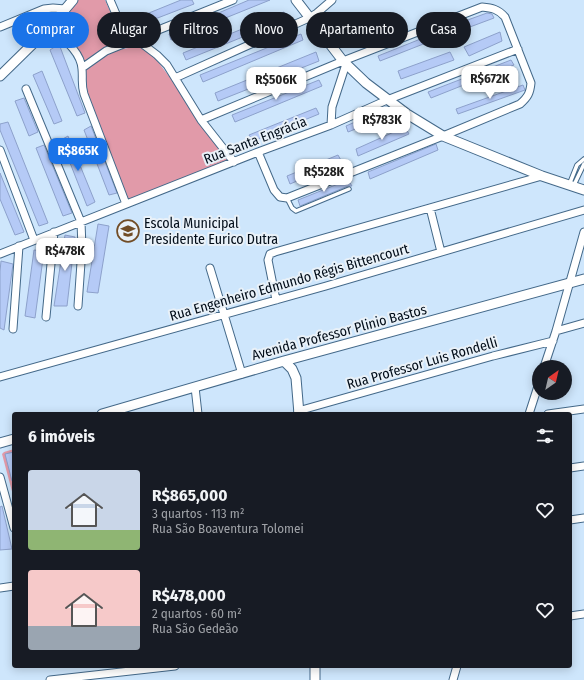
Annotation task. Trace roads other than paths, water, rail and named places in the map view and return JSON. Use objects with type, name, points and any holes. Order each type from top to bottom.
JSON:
[{"type":"street","points":[[62,12],[73,0]]},
{"type":"street","points":[[110,0],[116,12]]},
{"type":"street","points":[[161,29],[233,0]]},
{"type":"street","points":[[296,0],[306,14]]},
{"type":"street","points":[[318,12],[332,0]]},
{"type":"street","points":[[201,120],[482,7],[500,11],[505,17],[531,83],[530,93],[520,104],[287,198],[280,197],[274,190],[258,152]]},
{"type":"street","points":[[0,27],[44,9],[65,9]]},
{"type":"street","points":[[175,78],[306,19]]},
{"type":"street","points":[[0,76],[29,48]]},
{"type":"street","points":[[72,48],[75,51],[82,68],[81,81],[84,94],[126,204]]},
{"type":"street","points":[[82,68],[106,51],[114,48]]},
{"type":"street","points":[[148,48],[162,59],[201,120],[234,162]]},
{"type":"street","points":[[334,48],[366,83],[387,100],[443,136],[542,176],[584,190]]},
{"type":"street","name":"Rua Santa Engrácia","points":[[0,254],[258,152],[331,125],[387,100],[518,49]]},
{"type":"street","points":[[331,125],[331,112],[345,62]]},
{"type":"street","points":[[26,89],[81,222],[82,248],[78,306]]},
{"type":"street","points":[[0,150],[34,240]]},
{"type":"street","points":[[276,300],[268,260],[270,254],[542,176]]},
{"type":"street","points":[[430,208],[441,252]]},
{"type":"street","name":"Rua Engenheiro Edmundo Régis Bittencourt","points":[[0,377],[224,315],[584,210]]},
{"type":"street","points":[[46,317],[54,232]]},
{"type":"street","points":[[546,360],[584,232]]},
{"type":"street","points":[[13,329],[19,246]]},
{"type":"street","points":[[210,268],[242,374]]},
{"type":"street","name":"Avenida Professor Plinio Bastos","points":[[109,412],[284,361],[584,279]]},
{"type":"street","points":[[556,331],[584,323]]},
{"type":"street","name":"Rua Professor Luis Rondelli","points":[[299,412],[493,356],[553,341]]},
{"type":"street","points":[[284,361],[292,369],[296,378],[299,412]]},
{"type":"street","points":[[195,387],[198,412]]},
{"type":"street","points":[[530,412],[534,400]]},
{"type":"street","points":[[562,412],[584,409]]},
{"type":"street","points":[[0,443],[12,440]]},
{"type":"street","points":[[572,468],[584,466]]},
{"type":"street","points":[[0,477],[12,521]]},
{"type":"street","points":[[572,520],[584,518]]},
{"type":"street","points":[[0,588],[12,586]]},
{"type":"street","points":[[572,616],[584,614]]},
{"type":"street","points":[[50,680],[149,668]]},
{"type":"street","points":[[315,668],[315,680]]},
{"type":"street","points":[[453,680],[456,668]]},
{"type":"lane","points":[[571,186],[577,165],[584,159]]},
{"type":"lane","points":[[571,186],[584,164]]},
{"type":"lane","points":[[287,198],[292,208],[296,211],[349,189]]},
{"type":"place","name":"Escola Municipal Presidente Eurico Dutra","points":[[128,231]]}]
